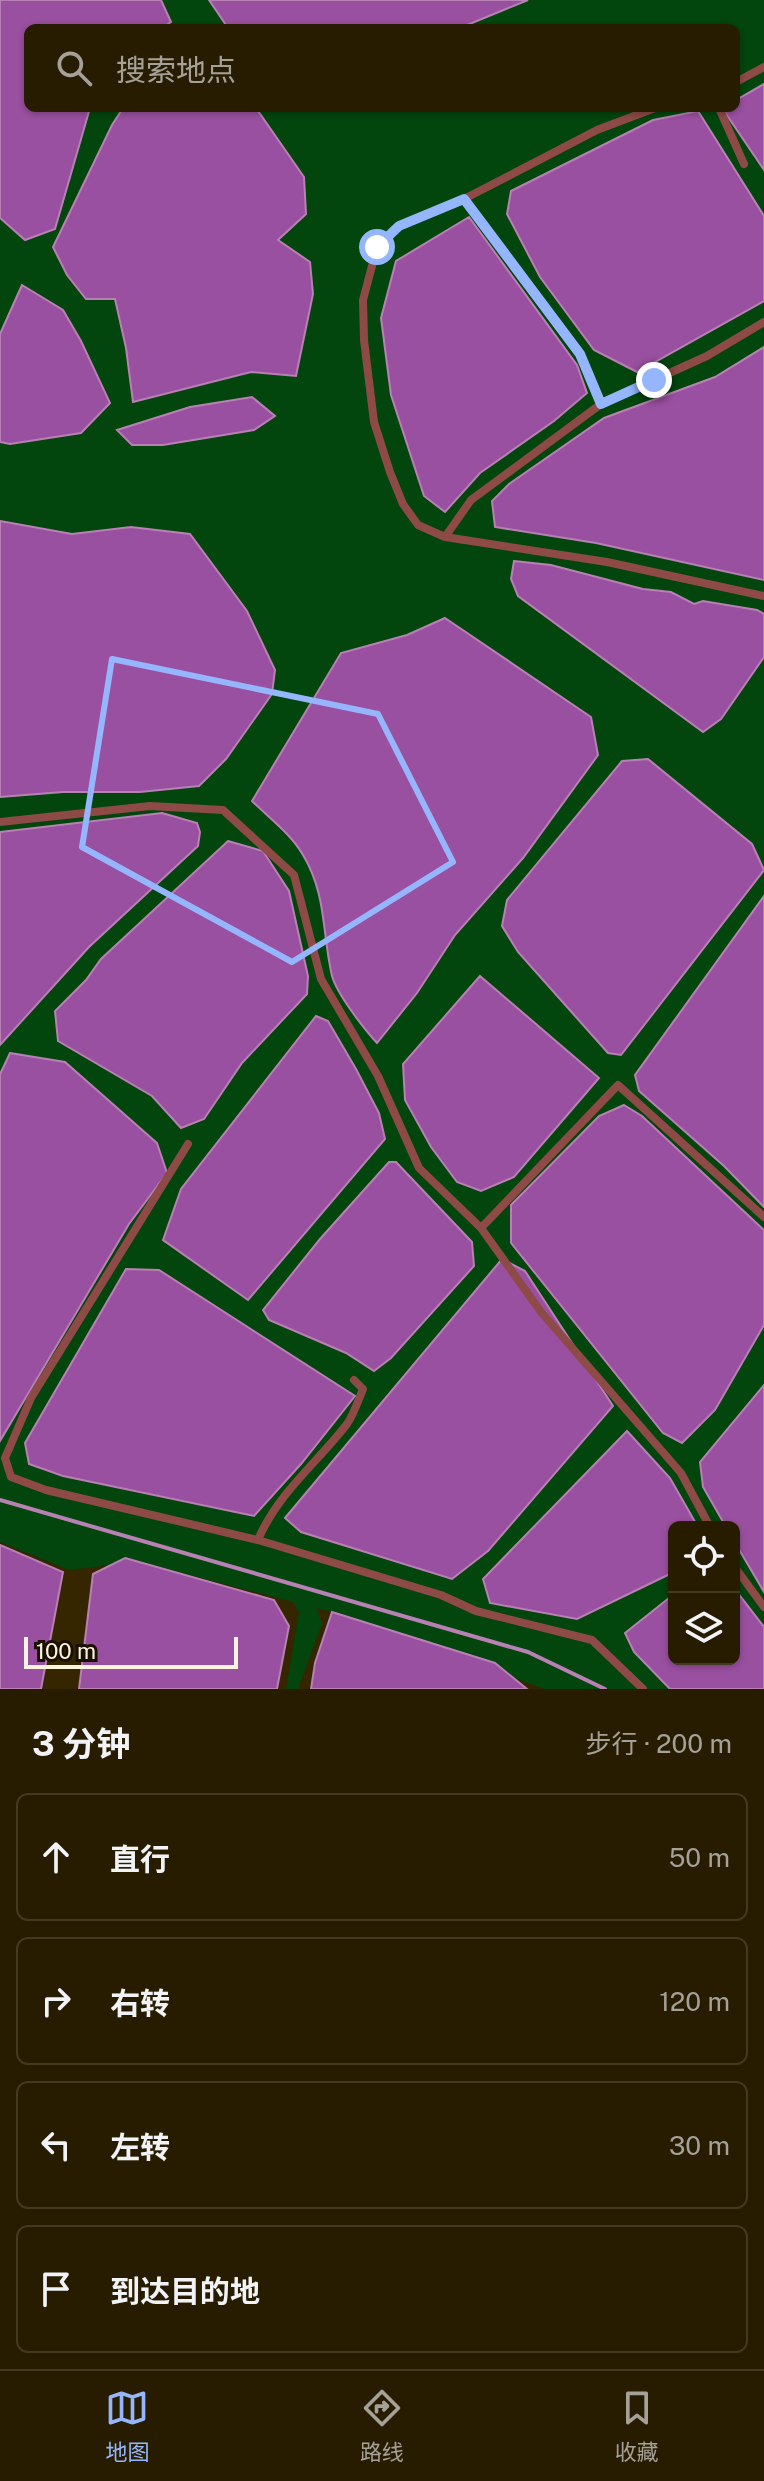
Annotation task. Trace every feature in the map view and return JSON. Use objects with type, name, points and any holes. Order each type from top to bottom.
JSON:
[{"type":"lane","points":[[740,80],[764,67]]},
{"type":"lane","points":[[644,112],[597,130],[464,199],[399,226],[377,247],[363,300],[364,340],[374,422],[403,504],[418,525],[445,537],[607,562],[764,596]]},
{"type":"lane","points":[[721,112],[744,164]]},
{"type":"lane","points":[[464,199],[580,354],[601,404]]},
{"type":"lane","points":[[445,537],[471,500],[601,404],[707,356],[764,322]]},
{"type":"lane","points":[[0,822],[150,806],[223,810],[294,875],[321,979],[378,1076],[419,1168],[481,1228],[541,1312],[681,1473],[707,1521]]},
{"type":"lane","points":[[481,1228],[618,1085],[764,1217]]},
{"type":"lane","points":[[188,1144],[31,1398],[5,1458],[11,1477],[46,1490],[258,1540],[441,1595],[476,1611],[592,1640],[643,1689]]},
{"type":"lane","points":[[258,1540],[265,1522],[348,1422],[363,1389],[354,1380]]},
{"type":"lane","points":[[740,1574],[764,1607]]},
{"type":"highlighted area","points":[[112,659],[378,714],[453,862],[292,962],[82,847]]},
{"type":"green space","points":[[0,0],[764,0],[764,1689],[544,1689],[317,1608],[322,1624],[298,1689],[286,1689],[299,1612],[293,1602],[132,1560],[69,1570],[0,1542]]},
{"type":"shaded area","points":[[0,0],[161,0],[171,22],[168,24],[24,24],[24,112],[89,112],[55,229],[25,240],[0,218]]},
{"type":"shaded area","points":[[209,0],[528,0],[470,24],[225,24]]},
{"type":"shaded area","points":[[764,84],[764,170],[725,112],[740,112],[740,98]]},
{"type":"shaded area","points":[[120,112],[259,112],[304,177],[306,214],[278,240],[310,262],[313,294],[296,376],[251,372],[133,402],[126,348],[115,299],[86,299],[67,275],[53,247]]},
{"type":"shaded area","points":[[699,112],[764,216],[764,301],[637,372],[594,350],[540,277],[507,214],[511,191],[653,120]]},
{"type":"shaded area","points":[[469,217],[577,365],[587,393],[554,421],[480,473],[445,512],[424,496],[391,395],[381,318],[396,261]]},
{"type":"shaded area","points":[[22,285],[63,310],[110,403],[81,433],[10,444],[0,442],[0,334]]},
{"type":"shaded area","points":[[764,347],[764,580],[596,543],[495,527],[492,501],[509,484],[604,418],[715,377]]},
{"type":"shaded area","points":[[252,397],[275,416],[254,430],[163,445],[132,445],[117,430],[190,407]]},
{"type":"shaded area","points":[[0,521],[72,534],[131,527],[190,534],[247,611],[275,670],[272,694],[226,759],[199,786],[140,792],[63,792],[0,797]]},
{"type":"shaded area","points":[[514,561],[551,565],[643,589],[671,592],[694,604],[703,601],[757,610],[764,614],[764,657],[721,719],[703,732],[518,596],[511,579]]},
{"type":"shaded area","points":[[445,618],[591,717],[598,755],[523,858],[455,935],[417,993],[377,1043],[339,992],[332,976],[320,900],[311,870],[298,847],[252,801],[341,653],[407,635]]},
{"type":"shaded area","points":[[648,759],[752,844],[764,870],[621,1055],[608,1053],[518,952],[502,926],[507,900],[622,761]]},
{"type":"shaded area","points":[[162,813],[197,823],[200,832],[198,846],[89,947],[0,1045],[0,832]]},
{"type":"shaded area","points":[[228,841],[263,851],[289,891],[308,976],[307,994],[242,1063],[204,1119],[181,1128],[152,1096],[58,1041],[55,1011],[86,980],[101,959]]},
{"type":"shaded area","points":[[764,896],[764,1207],[724,1166],[639,1091],[635,1075]]},
{"type":"shaded area","points":[[480,976],[599,1078],[514,1177],[481,1191],[457,1182],[431,1147],[405,1100],[403,1064]]},
{"type":"shaded area","points":[[316,1016],[328,1021],[356,1069],[379,1113],[385,1139],[248,1300],[163,1240],[181,1189]]},
{"type":"shaded area","points":[[10,1053],[65,1062],[157,1143],[167,1173],[129,1224],[0,1441],[0,1074]]},
{"type":"shaded area","points":[[624,1105],[642,1116],[764,1230],[764,1325],[715,1410],[682,1443],[663,1433],[511,1243],[511,1205],[599,1116]]},
{"type":"shaded area","points":[[389,1162],[396,1162],[472,1242],[474,1266],[391,1358],[374,1371],[346,1353],[269,1320],[263,1310],[320,1239]]},
{"type":"shaded area","points":[[502,1259],[525,1271],[613,1406],[488,1551],[452,1579],[301,1532],[285,1518]]},
{"type":"shaded area","points":[[126,1269],[159,1270],[355,1396],[301,1464],[254,1516],[63,1476],[29,1464],[25,1443]]},
{"type":"shaded area","points":[[764,1385],[764,1592],[740,1551],[740,1521],[723,1521],[703,1487],[700,1462]]},
{"type":"shaded area","points":[[627,1431],[670,1478],[695,1521],[668,1521],[668,1575],[577,1619],[490,1603],[483,1579]]},
{"type":"shaded area","points":[[0,1545],[63,1572],[41,1689],[0,1689]]},
{"type":"shaded area","points":[[125,1558],[274,1600],[289,1626],[277,1689],[79,1689],[93,1574]]},
{"type":"shaded area","points":[[740,1596],[764,1627],[764,1689],[670,1689],[634,1652],[625,1633],[668,1599],[668,1665],[740,1665]]},
{"type":"shaded area","points":[[332,1612],[495,1663],[527,1689],[311,1689],[315,1663]]},
{"type":"waterway","points":[[0,1500],[528,1652],[605,1689]]},
{"type":"route","points":[[377,247],[399,226],[464,199],[580,354],[601,404],[654,380]]}]
